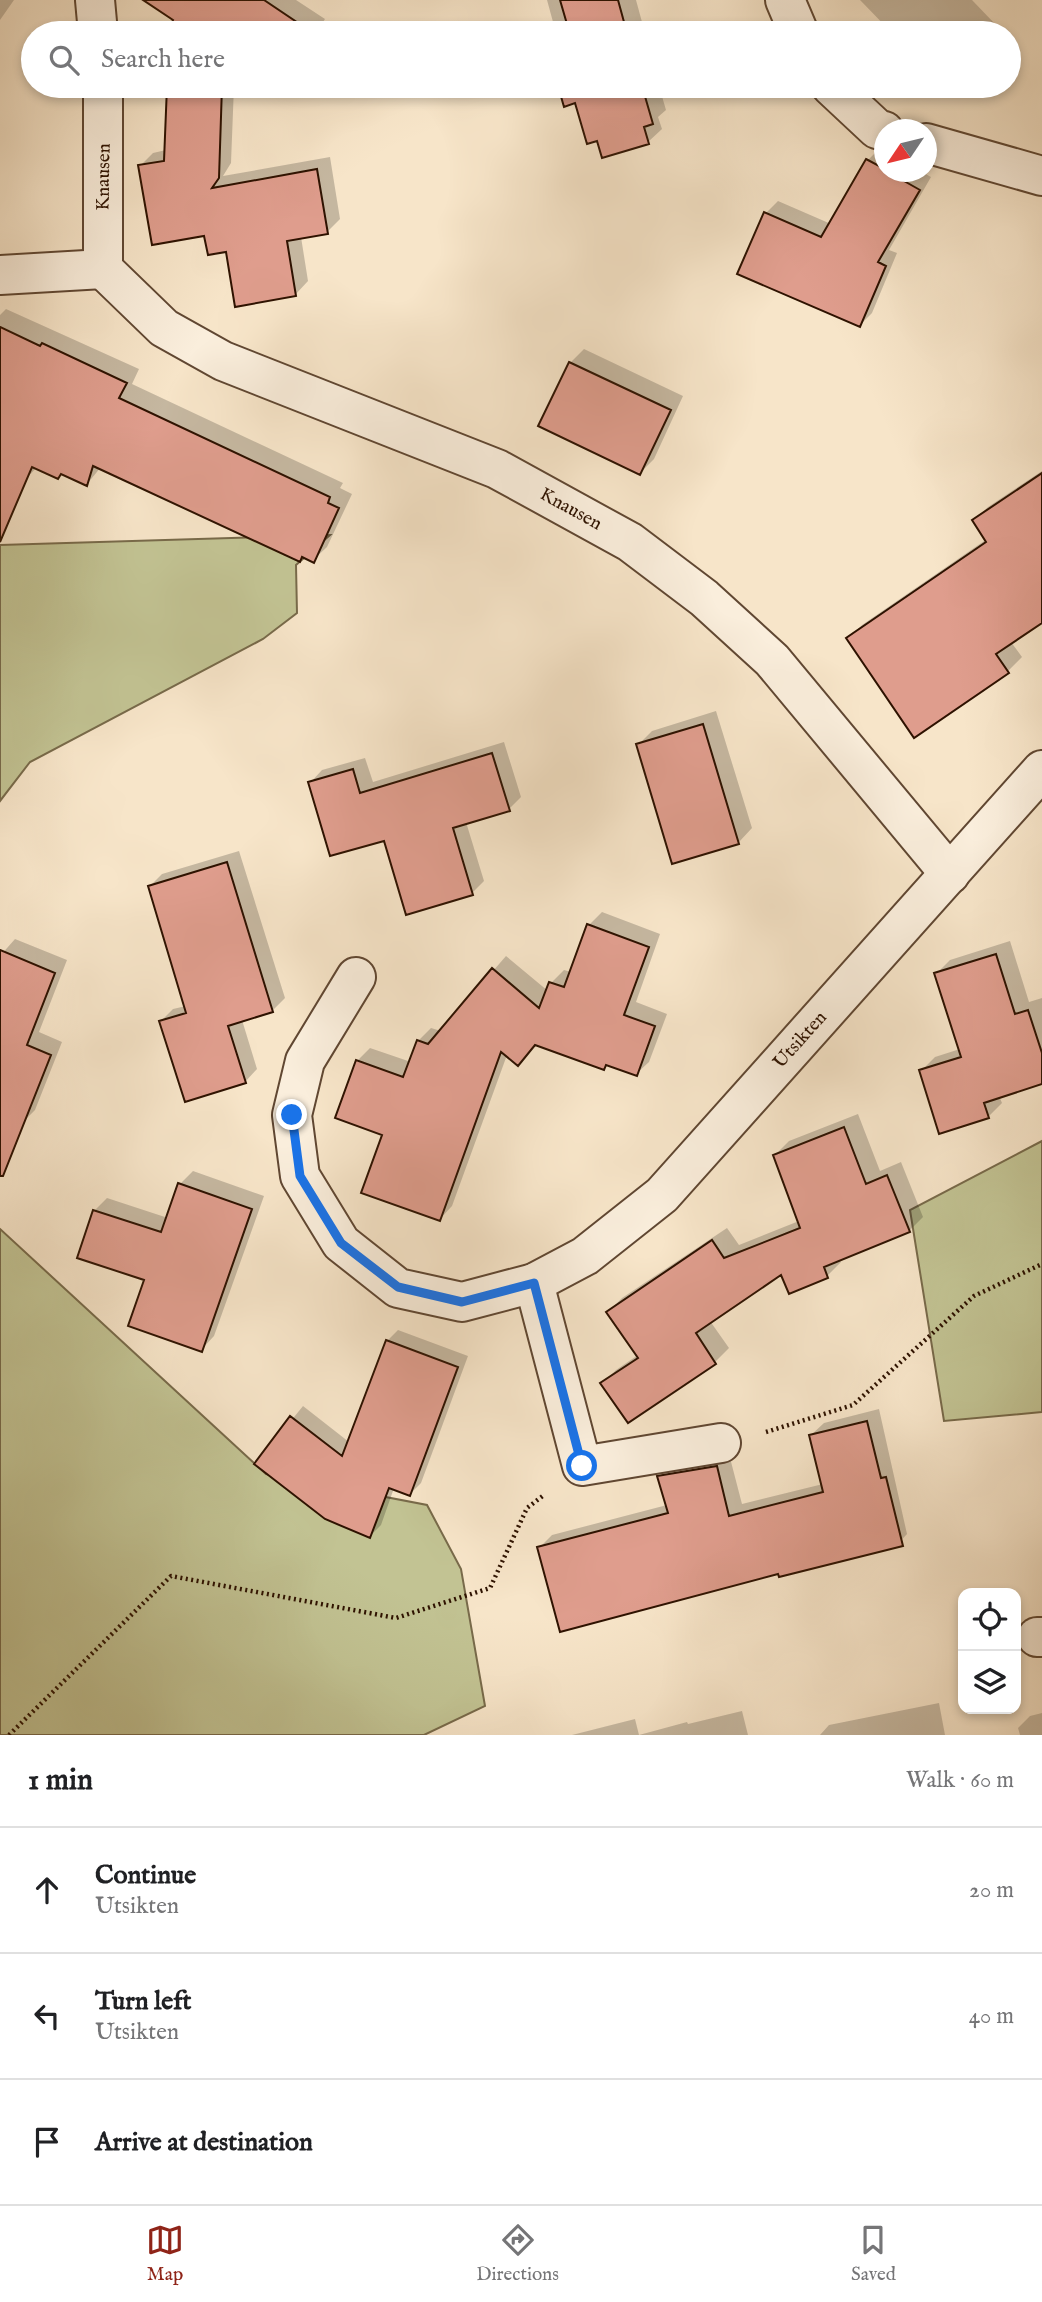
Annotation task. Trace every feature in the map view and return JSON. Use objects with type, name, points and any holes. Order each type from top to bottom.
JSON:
[{"type":"street","points":[[95,0],[98,21]]},
{"type":"street","points":[[785,0],[794,21]]},
{"type":"street","name":"Knausen","points":[[103,98],[103,269],[164,328],[223,361],[497,469],[630,542],[704,598],[772,660],[950,874]]},
{"type":"street","points":[[844,98],[874,126]]},
{"type":"street","points":[[937,146],[1042,176]]},
{"type":"street","points":[[0,275],[103,269]]},
{"type":"street","name":"Utsikten","points":[[356,977],[305,1061],[292,1115],[300,1176],[341,1243],[398,1287],[462,1302],[534,1283],[585,1256],[662,1195],[1042,770]]},
{"type":"street","points":[[534,1283],[582,1466],[722,1443]]},
{"type":"path","points":[[722,1443],[853,1405],[974,1296],[1042,1264]]},
{"type":"path","points":[[9,1735],[171,1576],[396,1618],[490,1588],[527,1508],[582,1466]]},
{"type":"green space","points":[[330,535],[296,565],[297,613],[263,639],[30,762],[0,801],[0,545]]},
{"type":"green space","points":[[1042,1141],[1042,1412],[944,1421],[910,1210]]},
{"type":"green space","points":[[0,1229],[266,1474],[427,1505],[461,1569],[485,1706],[424,1735],[0,1735]]},
{"type":"building","points":[[143,0],[264,0],[295,21],[172,21]]},
{"type":"building","points":[[560,0],[618,0],[624,21],[566,21]]},
{"type":"building","points":[[167,98],[222,98],[219,178],[212,188],[317,169],[328,234],[287,241],[296,296],[235,307],[226,252],[208,255],[204,236],[152,245],[138,165],[164,161]]},
{"type":"building","points":[[561,98],[645,98],[653,124],[644,127],[649,144],[602,158],[597,141],[587,144],[575,103],[564,107]]},
{"type":"building","points":[[866,159],[874,163],[874,182],[906,182],[920,190],[878,262],[886,266],[860,327],[737,274],[764,212],[821,237]]},
{"type":"building","points":[[0,327],[40,346],[42,343],[127,383],[119,398],[330,497],[328,503],[339,508],[314,563],[302,557],[300,562],[93,466],[87,486],[61,474],[58,479],[32,467],[0,542]]},
{"type":"building","points":[[569,362],[671,410],[640,475],[538,426]]},
{"type":"building","points":[[1042,473],[1042,623],[996,654],[1009,673],[914,738],[846,638],[986,542],[972,520]]},
{"type":"building","points":[[703,724],[739,844],[672,864],[636,744]]},
{"type":"building","points":[[492,753],[510,811],[453,828],[473,895],[406,915],[384,841],[330,856],[308,782],[353,769],[360,793]]},
{"type":"building","points":[[227,862],[273,1012],[228,1026],[246,1083],[185,1102],[159,1021],[186,1013],[148,886]]},
{"type":"building","points":[[587,924],[649,947],[624,1015],[655,1026],[637,1076],[606,1065],[604,1070],[535,1045],[518,1066],[501,1052],[440,1221],[361,1193],[382,1135],[335,1118],[356,1060],[403,1077],[417,1040],[428,1044],[492,968],[539,1008],[549,982],[564,987]]},
{"type":"building","points":[[0,950],[55,973],[27,1045],[51,1055],[3,1176],[0,1176]]},
{"type":"building","points":[[996,954],[1015,1014],[1028,1010],[1042,1053],[1042,1084],[984,1103],[989,1118],[939,1134],[919,1070],[961,1057],[934,973]]},
{"type":"building","points":[[844,1127],[866,1184],[887,1175],[910,1232],[824,1267],[828,1278],[789,1294],[781,1275],[696,1333],[716,1364],[628,1423],[600,1383],[638,1358],[606,1312],[712,1240],[724,1258],[800,1228],[773,1155]]},
{"type":"building","points":[[178,1183],[252,1209],[202,1352],[128,1326],[144,1280],[77,1258],[93,1210],[161,1232]]},
{"type":"building","points":[[386,1340],[458,1367],[410,1496],[389,1488],[370,1538],[325,1519],[254,1464],[290,1416],[342,1456]]},
{"type":"building","points":[[867,1421],[881,1478],[886,1477],[903,1546],[779,1577],[778,1574],[560,1632],[537,1547],[668,1513],[657,1476],[717,1466],[729,1516],[823,1492],[809,1435]]},
{"type":"route","points":[[292,1115],[300,1176],[341,1243],[398,1287],[462,1302],[534,1283],[582,1466]]}]
